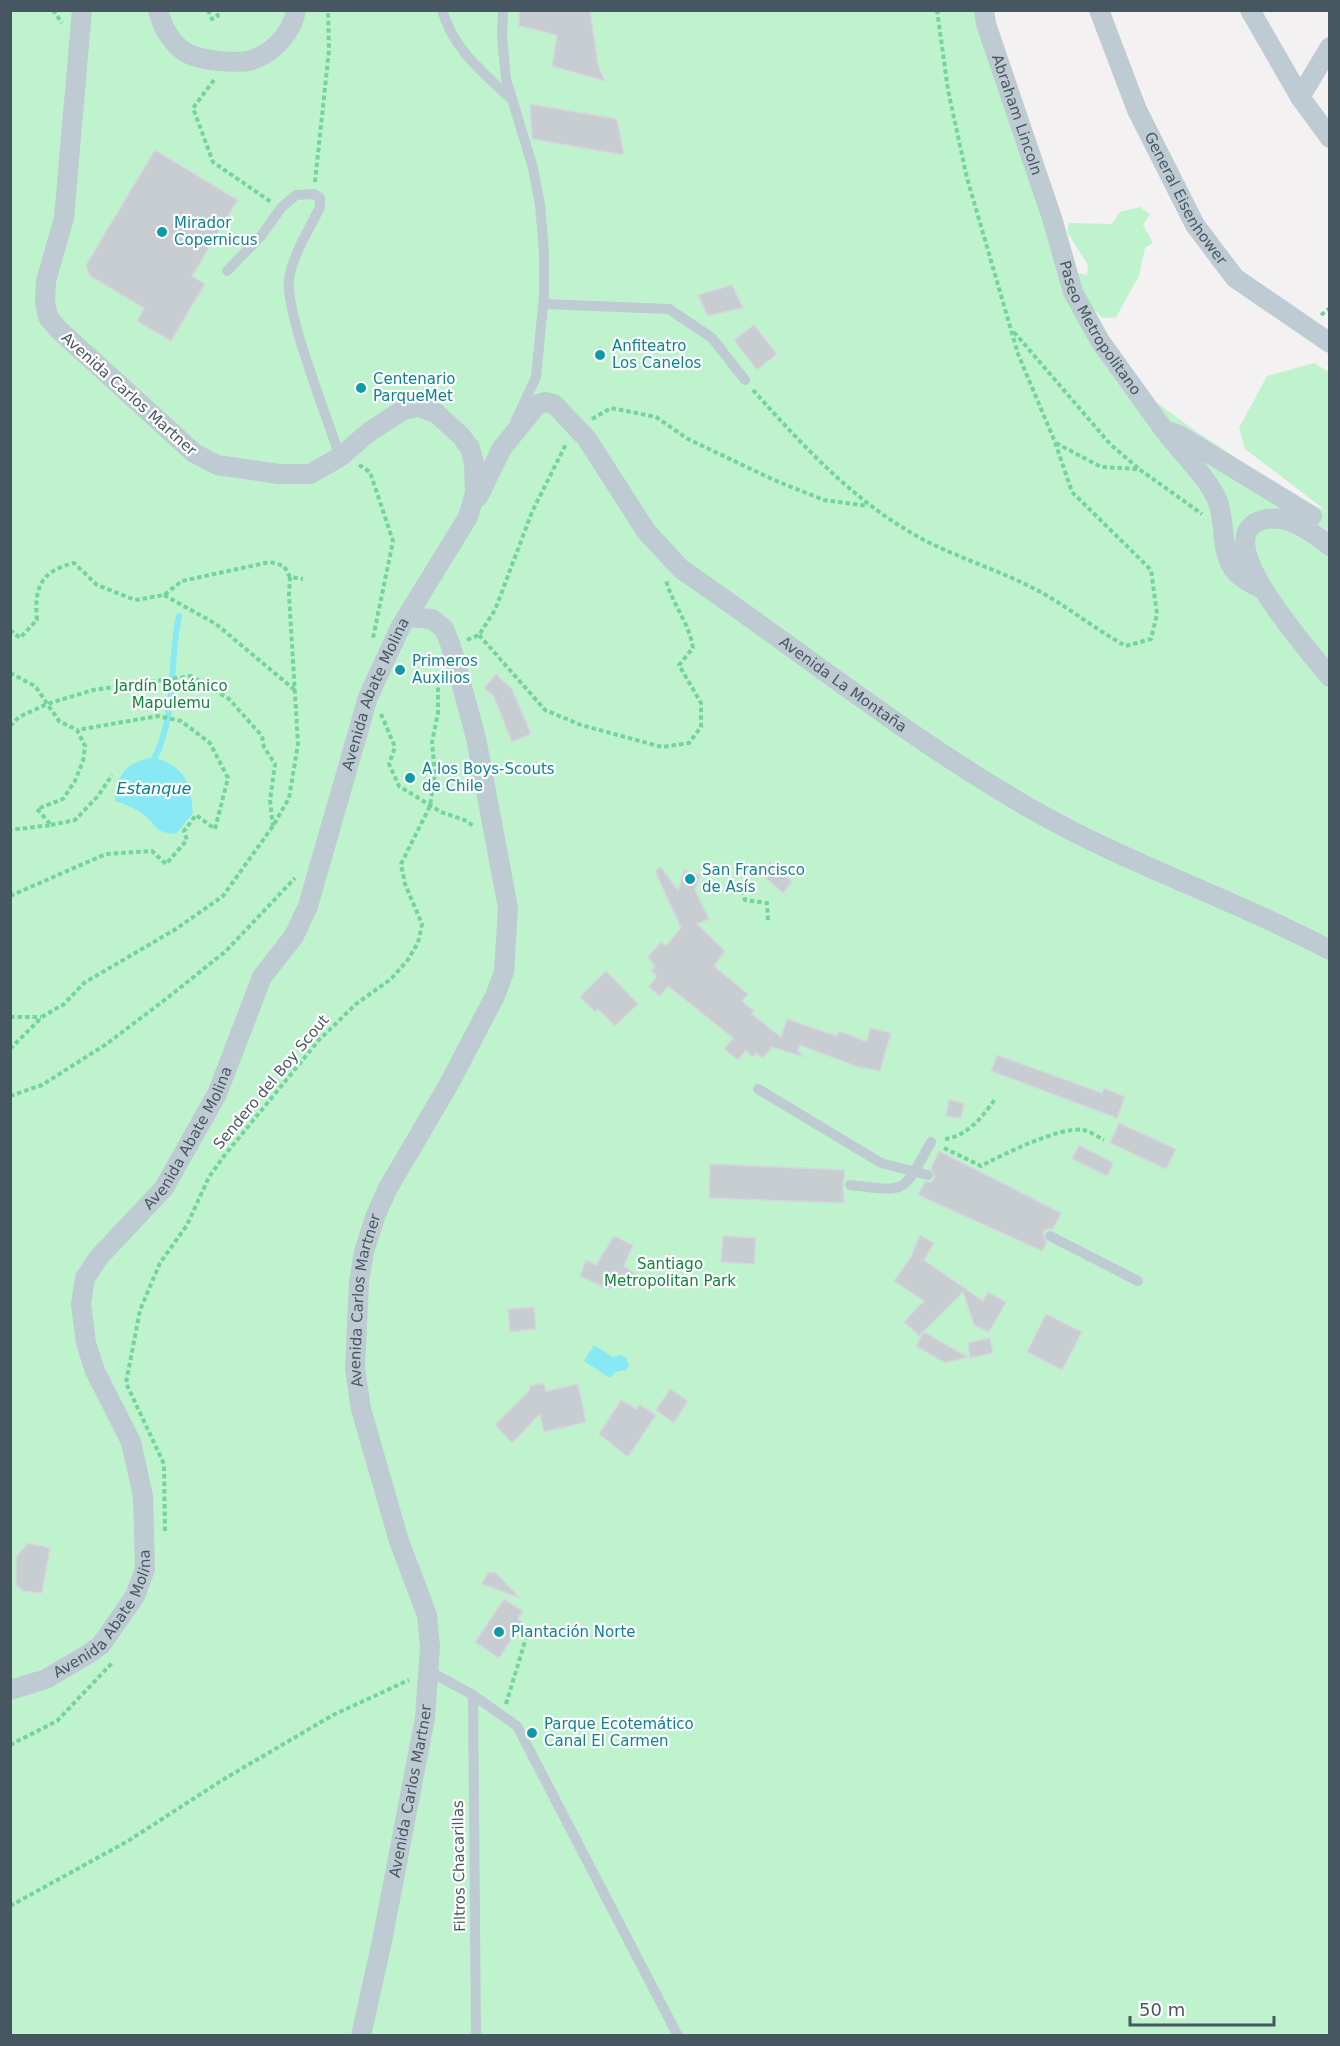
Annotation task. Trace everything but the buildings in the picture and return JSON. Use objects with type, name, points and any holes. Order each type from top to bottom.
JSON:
[{"type":"street","name":"Avenida Carlos Martner","points":[[82,10],[64,218],[46,281],[48,317],[59,330],[194,453],[217,465],[279,474],[310,474],[348,460],[369,432],[403,410],[419,406],[436,414],[461,436],[470,448],[476,479],[464,526]]},
{"type":"street","points":[[158,10],[163,28],[184,52],[206,60],[252,60],[283,42],[296,10]]},
{"type":"street","name":"Abraham Lincoln","points":[[984,10],[986,24],[1052,218]]},
{"type":"street","name":"General Eisenhower","points":[[1099,10],[1100,20],[1137,110],[1195,225],[1235,278],[1329,343]]},
{"type":"street","points":[[1250,10],[1300,97],[1329,138]]},
{"type":"street","points":[[1300,97],[1329,48]]},
{"type":"street","name":"Paseo Metropolitano","points":[[1052,218],[1073,292],[1100,341],[1171,433],[1219,503],[1225,550],[1238,577],[1263,589]]},
{"type":"street","name":"Avenida La Montaña","points":[[464,526],[502,448],[538,404],[545,402],[554,404],[587,439],[646,531],[681,568],[963,768],[1041,814],[1139,865],[1254,912],[1329,950]]},
{"type":"street","points":[[1171,433],[1312,516]]},
{"type":"street","points":[[1329,546],[1287,520],[1268,519],[1252,525],[1245,534],[1245,551],[1263,589],[1329,676]]},
{"type":"street","name":"Avenida Abate Molina","points":[[10,1690],[46,1679],[102,1645],[135,1596],[145,1569],[142,1496],[131,1442],[95,1371],[86,1343],[81,1304],[85,1278],[99,1257],[164,1188],[218,1094],[262,977],[294,936],[308,906],[368,697],[407,617],[464,526]]},
{"type":"street","name":"Avenida Carlos Martner","points":[[361,2036],[382,1941],[425,1718],[429,1671],[427,1615],[399,1541],[361,1409],[355,1368],[359,1282],[364,1252],[375,1217],[388,1188],[495,996],[504,972],[508,908],[476,738],[451,646],[444,629],[432,619],[407,617]]},
{"type":"lane","points":[[442,10],[448,32],[472,64],[510,98]]},
{"type":"lane","points":[[502,448],[536,377],[544,304],[544,253],[540,205],[532,168],[510,98],[503,62],[503,10]]},
{"type":"lane","points":[[227,272],[261,236],[281,208],[296,195],[314,194],[320,198],[320,207],[293,262],[289,282],[292,311],[348,460]]},
{"type":"lane","points":[[544,304],[669,309],[712,338],[745,380]]},
{"type":"lane","points":[[758,1089],[881,1163],[928,1175]]},
{"type":"lane","points":[[850,1185],[894,1190],[905,1185],[915,1172],[931,1142]]},
{"type":"lane","points":[[1050,1236],[1138,1281]]},
{"type":"lane","points":[[429,1671],[473,1695],[517,1726],[678,2036]]},
{"type":"lane","name":"Filtros Chacarillas","points":[[473,1695],[476,2036]]},
{"type":"path","points":[[208,10],[212,19],[218,16],[215,10]]},
{"type":"path","points":[[314,194],[329,50],[328,10]]},
{"type":"path","points":[[745,380],[805,449],[868,506],[925,541],[1036,589],[1094,629],[1126,646],[1151,639],[1157,615],[1151,570],[1072,492],[1055,442],[1018,354],[967,178],[948,90],[937,10]]},
{"type":"path","points":[[229,60],[193,108],[198,127],[213,162],[281,208]]},
{"type":"path","points":[[1013,331],[1111,445],[1139,469],[1221,528]]},
{"type":"path","points":[[451,646],[479,635],[495,610],[532,512],[556,460],[575,427],[611,408],[656,417],[688,439],[774,480],[824,500],[868,506]]},
{"type":"path","points":[[1055,442],[1101,467],[1139,469]]},
{"type":"path","points":[[348,460],[370,472],[393,542],[384,592]]},
{"type":"path","points":[[10,630],[20,638],[27,632],[37,620],[35,602],[39,587],[53,568],[74,563],[97,585],[135,600],[164,595],[182,581],[248,565],[270,562],[284,566],[290,577],[289,595],[298,744],[289,798],[273,826],[223,896],[176,928],[84,983],[64,1004],[42,1017],[10,1049]]},
{"type":"path","points":[[479,635],[545,710],[581,725],[662,747],[688,743],[701,728],[701,703],[680,664],[693,648],[690,632],[670,595],[663,572],[681,568]]},
{"type":"path","points":[[290,577],[303,579]]},
{"type":"path","points":[[164,595],[216,624],[296,691]]},
{"type":"path","points":[[10,673],[35,686],[59,721],[77,730],[158,716],[181,721],[210,743],[228,778],[215,829],[196,815],[184,831],[187,840],[166,864],[152,851],[106,854],[10,896]]},
{"type":"path","name":"Sendero del Boy Scout","points":[[163,1536],[166,1526],[164,1464],[126,1383],[140,1310],[160,1263],[188,1225],[209,1177],[224,1156],[325,1034],[356,1004],[391,979],[407,961],[418,943],[422,924],[405,884],[401,864],[430,806],[435,774],[432,742],[438,713],[438,674]]},
{"type":"path","points":[[10,726],[19,717],[47,704],[93,690],[191,676],[229,699],[262,736],[264,747],[275,764],[270,801],[273,826]]},
{"type":"path","points":[[368,697],[386,720],[395,747],[389,764],[399,786],[430,806],[467,821],[476,829]]},
{"type":"path","points":[[51,825],[38,809],[63,799],[75,781],[83,761],[85,746],[77,730]]},
{"type":"path","points":[[10,830],[75,820],[98,796],[112,775]]},
{"type":"path","points":[[10,1096],[42,1086],[105,1045],[166,999],[226,951],[298,875]]},
{"type":"path","points":[[743,890],[745,900],[767,903],[768,921]]},
{"type":"path","points":[[10,1017],[42,1017]]},
{"type":"path","points":[[931,1142],[958,1137],[986,1112],[996,1098]]},
{"type":"path","points":[[931,1142],[981,1166],[1030,1143],[1061,1133],[1082,1130],[1104,1140]]},
{"type":"path","points":[[503,1716],[530,1625]]},
{"type":"path","points":[[10,1745],[57,1721],[119,1654]]},
{"type":"path","points":[[10,1906],[128,1841],[224,1779],[333,1715],[429,1671]]},
{"type":"green space","name":"Santiago Metropolitan Park","points":[[11,11],[978,11],[1030,163],[1065,291],[1119,375],[1197,432],[1311,507],[1324,509],[1245,449],[1239,428],[1267,376],[1314,363],[1329,372],[1329,2035],[11,2036]]},
{"type":"green space","points":[[1140,207],[1150,214],[1143,225],[1153,243],[1145,248],[1139,276],[1116,317],[1103,318],[1083,300],[1077,273],[1087,275],[1088,265],[1067,232],[1069,223],[1112,224],[1120,212]]},
{"type":"water","name":"Estanque","points":[[155,757],[174,766],[188,784],[193,813],[176,834],[160,831],[139,811],[115,801],[118,783],[125,770],[131,765]]},
{"type":"water","points":[[594,1345],[613,1357],[620,1355],[625,1357],[629,1365],[626,1370],[615,1372],[610,1378],[584,1361]]},
{"type":"waterway","points":[[155,757],[167,723],[179,616]]},
{"type":"place","name":"Mirador Copernicus","points":[[162,232]]},
{"type":"place","name":"Anfiteatro Los Canelos","points":[[600,355]]},
{"type":"place","name":"Centenario ParqueMet","points":[[361,388]]},
{"type":"place","name":"Primeros Auxilios","points":[[400,670]]},
{"type":"place","name":"A los Boys-Scouts de Chile","points":[[410,778]]},
{"type":"place","name":"San Francisco de Asís","points":[[690,879]]},
{"type":"place","name":"Plantación Norte","points":[[499,1632]]},
{"type":"place","name":"Parque Ecotemático Canal El Carmen","points":[[532,1733]]},
{"type":"park label","name":"Jardín Botánico Mapulemu","points":[[171,694]]}]
